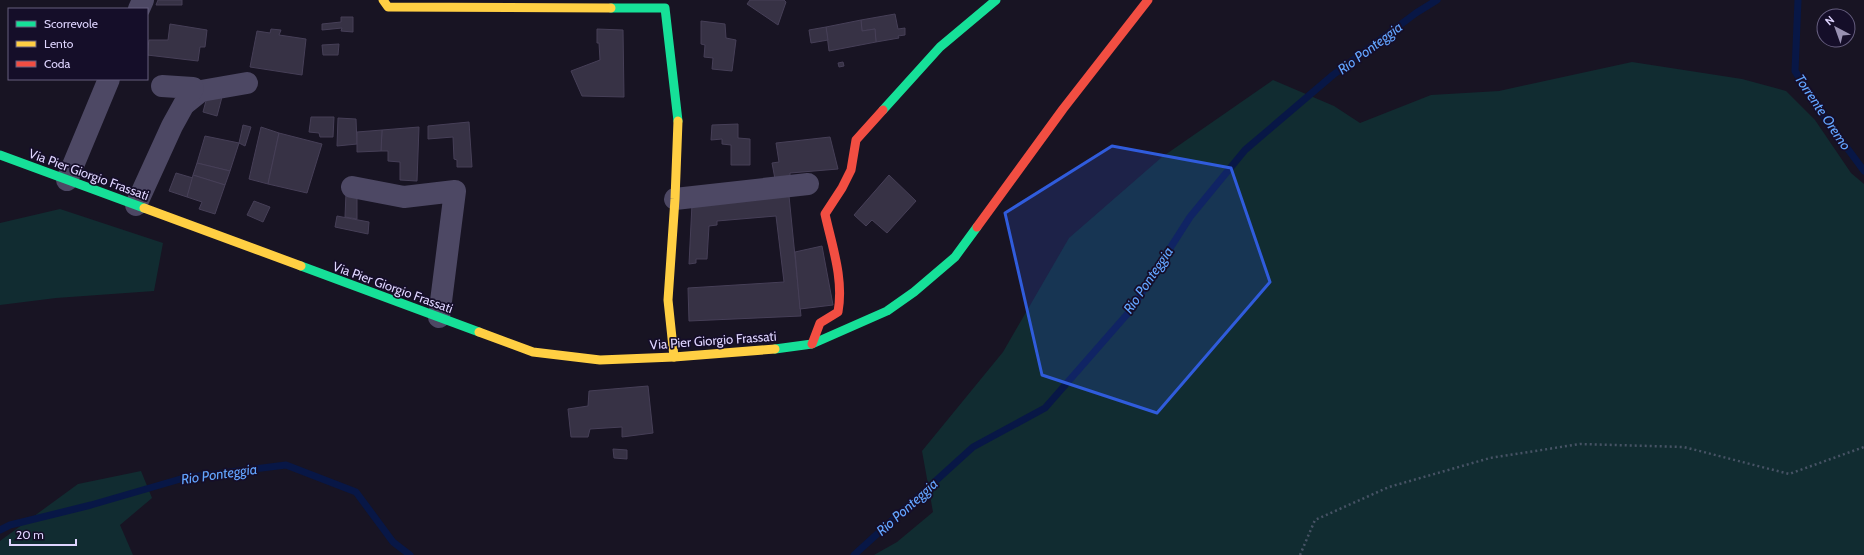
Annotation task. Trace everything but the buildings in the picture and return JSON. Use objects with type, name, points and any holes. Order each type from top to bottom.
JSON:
[{"type":"street","points":[[383,0],[388,7],[665,8],[678,112],[675,199],[668,300],[674,357]]},
{"type":"street","points":[[812,344],[820,323],[838,312],[841,302],[841,287],[825,214],[850,174],[856,156],[856,140],[940,47],[996,0]]},
{"type":"street","name":"Via Pier Giorgio Frassati","points":[[0,155],[301,268],[533,352],[600,360],[674,357],[792,347],[812,344],[854,327],[887,311],[914,292],[955,256],[1063,109],[1148,0]]},
{"type":"street","points":[[67,180],[110,80]]},
{"type":"street","points":[[186,103],[201,91],[247,83]]},
{"type":"street","points":[[136,205],[172,126],[193,88],[162,86]]},
{"type":"street","points":[[675,199],[808,184]]},
{"type":"street","points":[[352,187],[404,197],[455,191],[439,317]]},
{"type":"path","points":[[1300,555],[1315,520],[1389,487],[1490,458],[1580,444],[1684,447],[1790,474],[1864,447]]},
{"type":"highlighted area","points":[[1112,146],[1231,168],[1270,282],[1157,413],[1042,375],[1005,213]]},
{"type":"green space","points":[[1632,62],[1742,79],[1786,91],[1815,120],[1851,173],[1864,184],[1864,555],[874,555],[897,542],[933,512],[922,451],[1003,352],[1069,238],[1162,157],[1273,80],[1334,106],[1360,123],[1431,95],[1499,91]]},
{"type":"green space","points":[[60,209],[163,243],[154,291],[56,298],[0,305],[0,223]]},
{"type":"green space","points":[[141,471],[152,498],[120,525],[133,555],[0,555],[0,541],[78,484]]},
{"type":"waterway","name":"Rio Ponteggia","points":[[854,555],[973,447],[1045,408],[1130,311],[1190,217],[1245,150],[1333,75],[1416,13],[1437,0]]},
{"type":"waterway","name":"Torrente Oremo","points":[[1798,0],[1795,71],[1825,118],[1864,171]]},
{"type":"waterway","name":"Rio Ponteggia","points":[[0,530],[10,525],[91,505],[184,478],[286,465],[356,492],[393,542],[410,555]]},
{"type":"traffic: fast","points":[[883,110],[940,47],[996,0]]},
{"type":"traffic: fast","points":[[611,8],[665,8],[678,121]]},
{"type":"traffic: fast","points":[[0,155],[144,208]]},
{"type":"traffic: fast","points":[[775,349],[812,344],[887,311],[914,292],[955,257],[977,227]]},
{"type":"traffic: fast","points":[[301,266],[479,332]]},
{"type":"traffic: slow","points":[[383,0],[388,7],[611,8]]},
{"type":"traffic: slow","points":[[674,357],[668,300],[675,199],[678,121]]},
{"type":"traffic: slow","points":[[144,208],[301,266]]},
{"type":"traffic: slow","points":[[479,332],[533,352],[600,360],[674,357],[775,349]]},
{"type":"traffic: jam","points":[[977,227],[1063,109],[1148,0]]},
{"type":"traffic: jam","points":[[812,344],[820,323],[838,312],[838,275],[825,214],[842,188],[851,170],[856,140],[883,110]]}]
